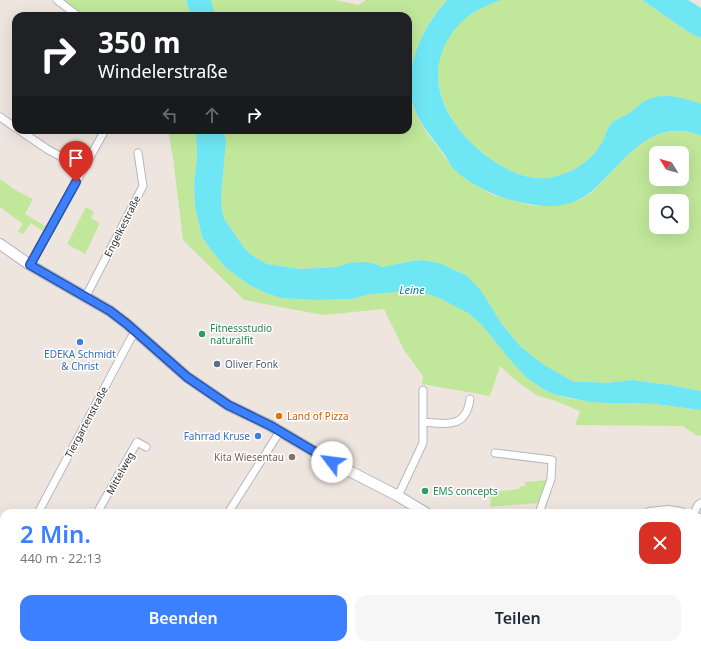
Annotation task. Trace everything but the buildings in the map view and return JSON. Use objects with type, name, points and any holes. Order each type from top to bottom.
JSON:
[{"type":"main road","points":[[0,244],[30,265],[110,311],[187,377],[228,405],[398,496],[419,509]]},
{"type":"street","points":[[57,0],[73,12]]},
{"type":"street","points":[[0,117],[12,125]]},
{"type":"street","points":[[24,134],[83,169]]},
{"type":"street","points":[[30,265],[103,134]]},
{"type":"street","name":"Engelkestraße","points":[[86,296],[143,186],[138,153]]},
{"type":"street","name":"Tiergartenstraße","points":[[40,509],[102,391],[131,338],[136,332]]},
{"type":"street","points":[[398,496],[423,443],[423,390]]},
{"type":"street","points":[[423,422],[449,424],[455,422],[468,411],[470,399]]},
{"type":"street","points":[[231,509],[280,432]]},
{"type":"street","name":"Mittelweg","points":[[99,509],[137,442],[146,447]]},
{"type":"street","points":[[495,452],[552,460],[551,479],[540,509]]},
{"type":"green space","points":[[63,0],[186,0],[190,12],[79,12]]},
{"type":"green space","points":[[211,0],[336,0],[358,5],[366,0],[447,0],[427,27],[417,47],[412,69],[412,12],[214,12]]},
{"type":"green space","points":[[501,0],[642,0],[690,33],[701,38],[701,104],[665,96],[650,99],[612,123],[607,130],[603,141],[593,155],[580,166],[564,174],[547,178],[532,178],[511,171],[491,159],[469,140],[452,119],[442,96],[438,73],[441,51],[453,31],[473,13]]},
{"type":"green space","points":[[412,101],[419,120],[450,165],[457,172],[491,194],[535,206],[573,202],[585,197],[591,193],[633,150],[653,137],[676,131],[688,132],[701,136],[701,391],[633,380],[606,383],[574,382],[553,372],[521,347],[501,323],[466,275],[439,263],[423,260],[382,267],[376,264],[349,263],[336,267],[300,269],[267,264],[250,254],[225,220],[222,212],[221,196],[226,142],[225,134],[412,134]]},
{"type":"green space","points":[[169,134],[196,134],[197,158],[194,185],[195,206],[202,237],[225,267],[249,285],[281,298],[315,300],[351,299],[371,294],[411,291],[424,293],[439,298],[468,313],[481,324],[527,378],[543,389],[556,395],[572,399],[635,404],[655,404],[701,410],[701,435],[697,436],[683,426],[575,425],[580,411],[553,400],[538,396],[519,383],[500,366],[490,396],[422,384],[423,376],[404,350],[384,309],[323,315],[244,300],[183,240]]},
{"type":"green space","points":[[0,179],[17,191],[33,199],[25,214],[45,226],[43,231],[31,223],[23,234],[18,231],[23,224],[0,207]]},
{"type":"green space","points":[[86,207],[94,212],[91,218],[100,223],[85,254],[67,244]]},
{"type":"green space","points":[[548,480],[539,503],[490,507],[491,492],[519,489],[519,487],[525,486],[525,482]]},
{"type":"water","points":[[186,0],[211,0],[214,12],[190,12]]},
{"type":"water","points":[[447,0],[501,0],[479,9],[466,18],[450,36],[442,53],[438,71],[439,88],[444,104],[453,120],[464,134],[477,148],[491,159],[518,174],[532,178],[547,178],[564,174],[580,166],[593,155],[603,141],[607,130],[612,123],[628,114],[643,102],[657,97],[679,97],[701,104],[701,136],[688,132],[676,131],[653,137],[633,150],[591,192],[573,202],[557,206],[527,204],[503,198],[478,187],[456,172],[451,166],[445,155],[421,122],[413,104],[413,61],[426,29],[439,9]]},
{"type":"water","points":[[642,0],[688,0],[701,8],[701,38],[690,33]]},
{"type":"water","name":"Leine","points":[[196,134],[225,134],[226,142],[221,196],[222,212],[225,220],[242,245],[250,254],[267,264],[300,269],[336,267],[349,263],[364,262],[376,264],[382,267],[423,260],[439,263],[466,275],[481,291],[501,323],[521,347],[544,365],[565,377],[574,382],[606,383],[633,380],[701,391],[701,410],[655,404],[591,402],[556,395],[543,389],[527,378],[481,324],[468,313],[439,298],[424,293],[411,291],[371,294],[351,299],[315,300],[281,298],[249,285],[225,267],[202,237],[195,206],[194,185],[197,158]]},
{"type":"place","name":"Fitnessstudio naturalfit","points":[[202,334]]},
{"type":"place","name":"EDEKA Schmidt & Christ","points":[[80,342]]},
{"type":"place","name":"Oliver Fonk","points":[[217,364]]},
{"type":"place","name":"Land of Pizza","points":[[279,416]]},
{"type":"place","name":"Fahrrad Kruse","points":[[258,436]]},
{"type":"place","name":"Kita Wiesentau","points":[[292,457]]},
{"type":"place","name":"EMS concepts","points":[[425,491]]},
{"type":"route","points":[[76,182],[30,265],[110,311],[187,377],[228,405],[271,426],[332,462]]}]
